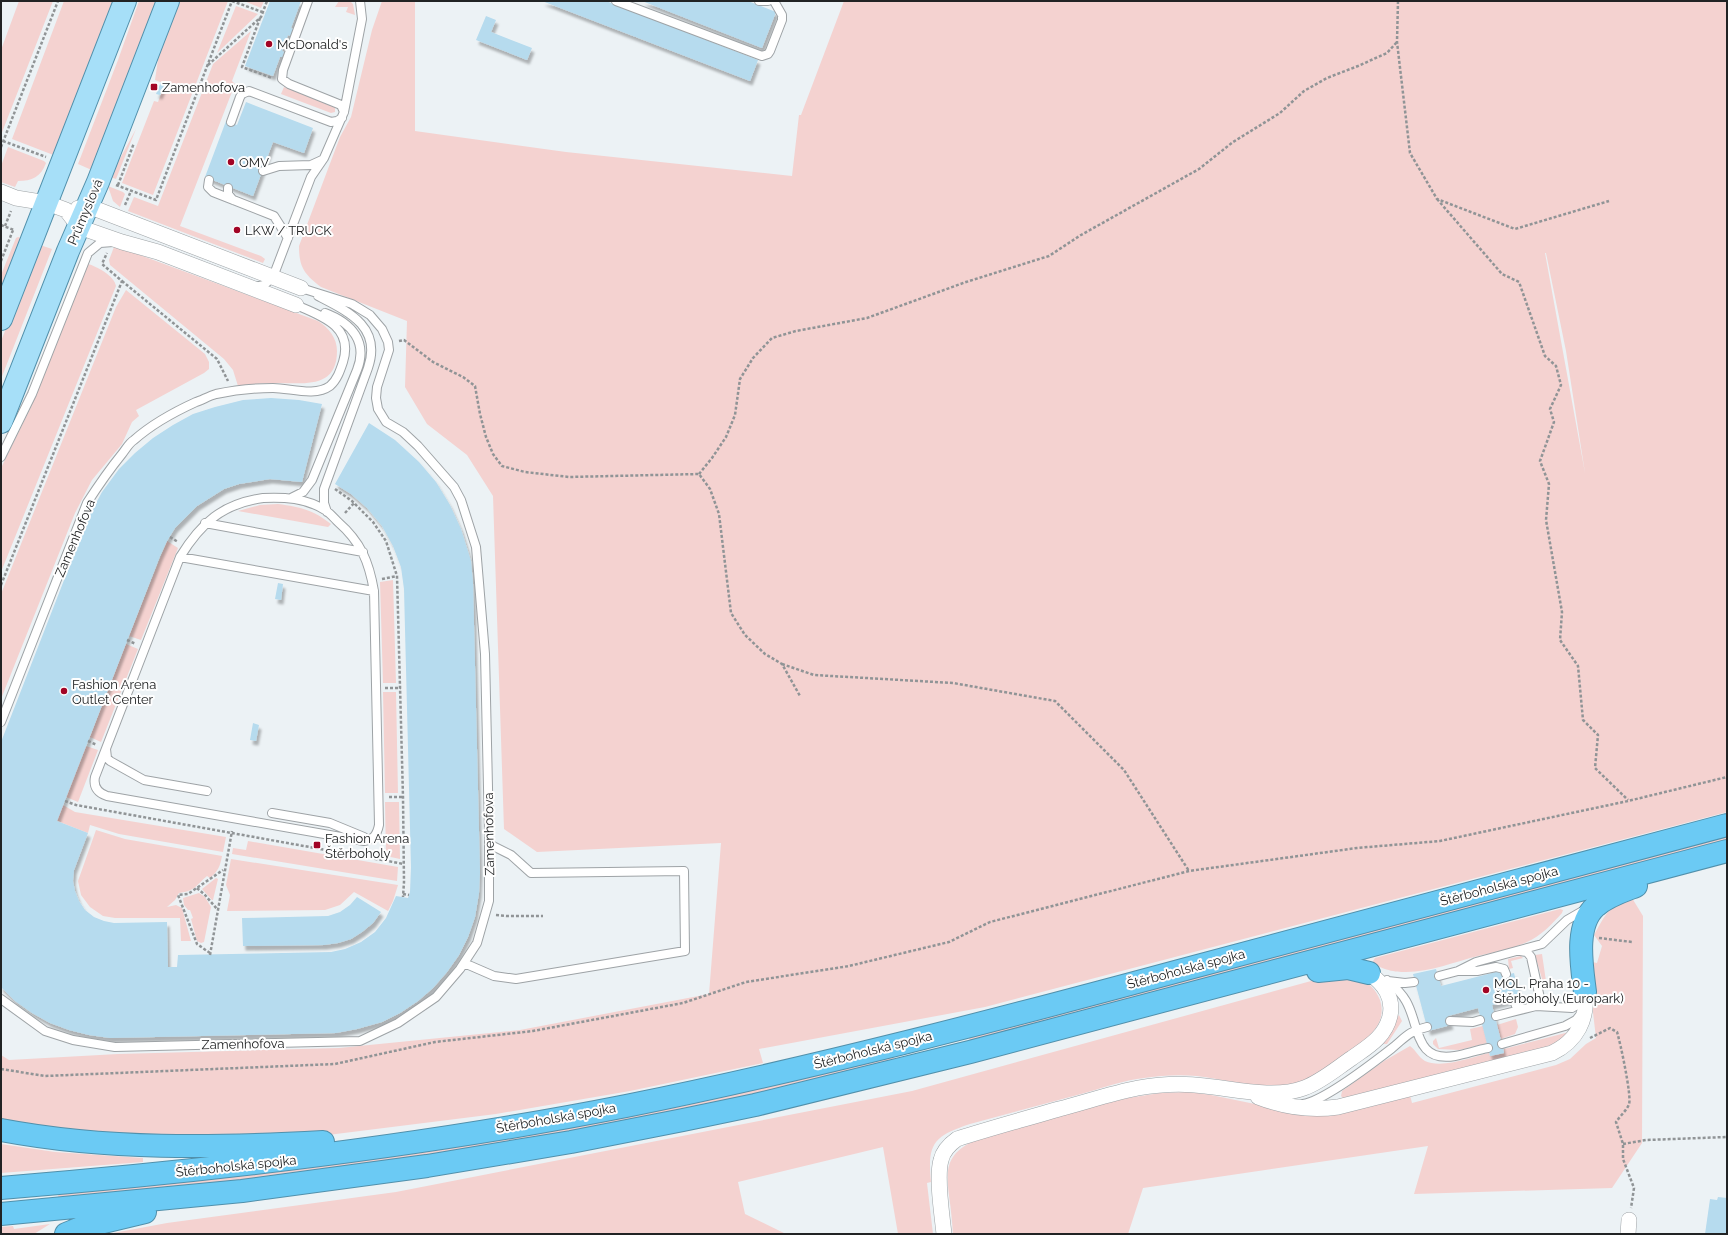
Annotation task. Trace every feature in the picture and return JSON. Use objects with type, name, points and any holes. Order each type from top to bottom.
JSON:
[{"type":"highway","name":"Štěrboholská spojka","points":[[1,1188],[114,1179],[271,1162],[461,1135],[626,1106],[775,1074],[995,1020],[1727,825]]},
{"type":"highway","name":"Štěrboholská spojka","points":[[1,1214],[242,1191],[427,1166],[498,1155],[755,1105],[896,1071],[1727,852]]},
{"type":"highway","points":[[1585,992],[1581,954],[1583,933],[1591,911],[1602,901],[1629,889],[1727,852]]},
{"type":"highway","points":[[1155,1003],[1336,968],[1358,969],[1378,977]]},
{"type":"highway","points":[[1,1130],[51,1138],[90,1142],[155,1146],[210,1147],[461,1135]]},
{"type":"highway","points":[[66,1234],[83,1227],[113,1219],[242,1191]]},
{"type":"main road","name":"Průmyslová","points":[[1,422],[64,213],[125,1]]},
{"type":"main road","name":"Průmyslová","points":[[1,319],[64,213],[88,206],[168,1]]},
{"type":"street","name":"Zamenhofova","points":[[1,192],[64,213],[115,245],[158,252],[296,305]]},
{"type":"street","points":[[88,206],[301,288]]},
{"type":"street","points":[[944,1234],[939,1169],[943,1153],[958,1139],[1138,1088],[1163,1084],[1184,1084],[1244,1092],[1282,1093],[1303,1088],[1322,1078],[1376,1041],[1382,1034],[1388,1020],[1390,999],[1378,977]]},
{"type":"street","points":[[1244,1092],[1268,1101],[1286,1105],[1313,1109],[1338,1107],[1552,1052],[1562,1048],[1576,1033],[1585,1012],[1585,992]]},
{"type":"lane","points":[[308,1],[283,70],[282,79],[289,84],[341,105],[343,115]]},
{"type":"lane","points":[[249,286],[264,286],[273,277],[313,172],[324,158],[343,115],[362,19],[360,1]]},
{"type":"lane","points":[[616,1],[762,56],[768,54],[770,51],[782,20],[782,15],[774,1]]},
{"type":"lane","points":[[759,1],[768,1]]},
{"type":"lane","points":[[231,122],[240,97],[242,94],[249,91],[330,122],[337,122],[343,115]]},
{"type":"lane","points":[[263,171],[279,166],[316,164],[324,158]]},
{"type":"lane","points":[[209,180],[208,187],[210,190],[274,216],[288,238]]},
{"type":"lane","points":[[228,188],[228,194],[234,200]]},
{"type":"lane","points":[[1,457],[32,394],[88,252],[100,243],[115,245]]},
{"type":"lane","points":[[301,288],[342,300],[362,309],[380,325],[388,342]]},
{"type":"lane","points":[[301,288],[349,313],[365,327],[372,342],[370,362],[324,489],[324,503],[327,512]]},
{"type":"lane","name":"Zamenhofova","points":[[1,722],[87,503],[105,474],[133,440],[172,413],[214,394],[274,388],[313,391],[329,386],[336,379],[341,370],[346,348],[342,335],[334,323],[296,305]]},
{"type":"lane","name":"Zamenhofova","points":[[289,498],[303,492],[312,480],[360,362],[361,356],[360,345],[355,334],[345,323],[333,316],[296,305]]},
{"type":"lane","name":"Zamenhofova","points":[[1,999],[44,1031],[73,1040],[114,1047],[360,1041],[398,1023],[436,997],[464,963],[477,942],[489,900],[489,844],[485,654],[476,547],[461,500],[454,487],[418,446],[403,432],[386,422],[378,409],[376,398],[377,387],[388,357],[388,342]]},
{"type":"lane","points":[[289,498],[315,505],[327,512],[353,536],[363,552],[374,591],[379,825],[377,834],[369,840],[364,841],[107,796],[100,793],[94,784],[95,776],[180,557],[194,536],[205,523],[217,514],[227,508],[251,500],[289,498]]},
{"type":"lane","points":[[205,523],[363,552]]},
{"type":"lane","points":[[180,557],[374,591]]},
{"type":"lane","points":[[106,749],[107,758],[110,761],[138,778],[207,791]]},
{"type":"lane","points":[[272,813],[330,823],[364,838],[369,838],[377,834]]},
{"type":"lane","points":[[464,963],[494,976],[516,979],[685,951],[684,871],[531,873],[511,855],[489,844]]},
{"type":"lane","points":[[1458,972],[1476,962],[1542,944],[1567,920],[1602,901]]},
{"type":"lane","points":[[1520,951],[1527,952],[1531,957],[1540,998],[1549,1006]]},
{"type":"lane","points":[[1439,976],[1499,967],[1504,968],[1506,974]]},
{"type":"lane","points":[[1378,977],[1398,983],[1414,982]]},
{"type":"lane","points":[[1378,977],[1401,994],[1407,1002],[1422,1046],[1429,1052],[1437,1055],[1454,1056],[1488,1048]]},
{"type":"lane","points":[[1496,1016],[1536,1006],[1572,1008],[1579,1004],[1585,992]]},
{"type":"lane","points":[[1502,1044],[1571,1024],[1580,1014],[1585,992]]},
{"type":"lane","points":[[1514,1000],[1516,1006],[1523,1009]]},
{"type":"lane","points":[[1450,1021],[1473,1022],[1480,1020]]},
{"type":"lane","points":[[1286,1105],[1307,1103],[1330,1092],[1392,1048],[1407,1034],[1427,1027]]},
{"type":"path","points":[[1,147],[58,1]]},
{"type":"path","points":[[113,183],[156,200],[232,1],[264,13]]},
{"type":"path","points":[[208,65],[264,13],[267,1]]},
{"type":"path","points":[[1398,1],[1397,42],[1410,153],[1437,199],[1502,274],[1519,282],[1545,356],[1556,366],[1561,385],[1550,409],[1554,422],[1540,461],[1549,484],[1546,520],[1562,612],[1560,640],[1578,666],[1583,720],[1598,735],[1595,768],[1628,801]]},
{"type":"path","points":[[260,17],[242,67],[273,79]]},
{"type":"path","points":[[388,342],[404,340],[433,362],[463,377],[475,386],[486,437],[492,454],[502,466],[525,472],[569,477],[698,474],[712,458],[726,437],[735,415],[740,379],[752,358],[772,338],[796,331],[867,318],[966,282],[1049,256],[1081,235],[1199,169],[1233,142],[1280,113],[1304,91],[1327,78],[1358,66],[1386,52],[1397,42]]},
{"type":"path","points":[[3,141],[52,159]]},
{"type":"path","points":[[118,185],[134,142]]},
{"type":"path","points":[[124,210],[131,191]]},
{"type":"path","points":[[1437,199],[1515,229],[1609,201]]},
{"type":"path","points":[[5,226],[11,211]]},
{"type":"path","points":[[1,225],[18,231]]},
{"type":"path","points":[[1,261],[13,230]]},
{"type":"path","points":[[115,245],[102,264],[217,358],[230,384],[232,392]]},
{"type":"path","points":[[1,586],[122,281]]},
{"type":"path","points":[[698,474],[710,488],[719,514],[731,613],[745,635],[765,654],[782,664],[814,676],[953,683],[1055,701],[1124,770],[1189,871]]},
{"type":"path","points":[[330,487],[354,503],[373,522],[386,541],[397,576],[404,864],[403,896],[408,895]]},
{"type":"path","points":[[342,517],[354,503]]},
{"type":"path","points":[[372,580],[397,576]]},
{"type":"path","points":[[782,664],[800,696]]},
{"type":"path","points":[[1,1069],[45,1076],[335,1064],[435,1042],[533,1031],[683,1003],[746,982],[849,966],[949,942],[990,922],[1189,871],[1357,848],[1440,841],[1628,801],[1727,776]]},
{"type":"path","points":[[65,801],[76,805],[404,864]]},
{"type":"path","points":[[224,870],[188,894],[178,895],[197,944],[210,954],[231,832]]},
{"type":"path","points":[[197,888],[217,909]]},
{"type":"path","points":[[486,913],[507,916],[543,916]]},
{"type":"path","points":[[1583,933],[1594,937],[1632,942]]},
{"type":"path","points":[[1576,1033],[1588,1039],[1610,1028],[1617,1032],[1620,1041],[1630,1094],[1629,1104],[1616,1122],[1623,1144],[1623,1159],[1634,1188],[1628,1227]]},
{"type":"path","points":[[1623,1144],[1646,1140],[1727,1137]]},
{"type":"shaded area","points":[[19,1],[53,1],[1,135],[1,50]]},
{"type":"shaded area","points":[[64,1],[116,1],[56,156],[12,139]]},
{"type":"shaded area","points":[[139,1],[158,1],[94,171],[78,164]]},
{"type":"shaded area","points":[[177,1],[228,1],[153,195],[122,183],[154,101],[158,102],[165,84],[155,80],[160,46]]},
{"type":"shaded area","points":[[244,1],[264,1],[261,8]]},
{"type":"shaded area","points":[[339,1],[350,1],[353,4],[355,15],[346,12],[348,7],[335,7]]},
{"type":"shaded area","points":[[382,1],[415,1],[415,131],[566,152],[792,176],[799,115],[801,115],[844,1],[1727,1],[1727,812],[985,1007],[759,1049],[763,1063],[630,1091],[496,1114],[328,1135],[161,1139],[1,1123],[1,1055],[9,1060],[118,1054],[339,1048],[520,1030],[709,994],[721,843],[537,852],[504,829],[493,496],[467,455],[427,424],[405,387],[407,321],[321,287],[310,278],[301,265],[299,246],[340,137],[351,117],[372,30]],"holes":[[[1545,253],[1566,351],[1585,473]]]},
{"type":"shaded area","points":[[236,6],[258,14],[217,53]]},
{"type":"shaded area","points":[[251,31],[232,81],[235,84],[180,226],[261,256],[265,259],[263,263],[128,211],[134,197],[158,206],[213,64]]},
{"type":"shaded area","points":[[284,87],[335,106],[335,112],[331,113],[281,94]]},
{"type":"shaded area","points":[[136,129],[116,179],[110,177]]},
{"type":"shaded area","points":[[8,147],[44,161],[46,163],[39,175],[32,179],[18,181],[15,187],[1,182],[1,166]]},
{"type":"shaded area","points":[[108,186],[125,194],[120,207],[113,201]]},
{"type":"shaded area","points":[[16,238],[22,238],[1,290],[1,275]]},
{"type":"shaded area","points":[[40,245],[52,249],[1,379],[1,341]]},
{"type":"shaded area","points":[[114,247],[121,248],[318,321],[329,330],[336,342],[336,363],[331,372],[325,378],[317,381],[308,383],[267,383],[238,386],[233,370],[224,359],[110,265],[109,260]]},
{"type":"shaded area","points":[[88,264],[109,275],[115,282],[116,286],[1,572],[1,468],[32,405]]},
{"type":"shaded area","points":[[126,290],[205,354],[209,362],[209,369],[136,410],[139,416],[132,422],[122,444],[92,480],[75,513],[1,699],[1,594],[116,307]]},
{"type":"shaded area","points":[[278,504],[293,506],[312,512],[331,524],[328,527],[238,511],[260,505]]},
{"type":"shaded area","points":[[167,541],[178,548],[141,640],[129,636]]},
{"type":"shaded area","points":[[393,580],[396,683],[383,683],[380,582]]},
{"type":"shaded area","points":[[126,644],[138,649],[101,742],[90,737]]},
{"type":"shaded area","points":[[383,692],[396,692],[398,793],[385,793]]},
{"type":"shaded area","points":[[86,746],[98,750],[78,802],[66,797]]},
{"type":"shaded area","points":[[385,802],[399,802],[400,859],[386,856]]},
{"type":"shaded area","points":[[63,805],[75,812],[226,837],[223,852],[119,834],[90,825],[88,833],[57,821]]},
{"type":"shaded area","points":[[96,830],[125,839],[222,856],[217,871],[210,878],[207,876],[189,891],[179,893],[175,900],[167,907],[176,905],[182,908],[191,941],[181,941],[180,918],[115,918],[103,916],[90,907],[81,895],[78,881]]},
{"type":"shaded area","points":[[1727,834],[1727,841],[971,1041],[969,1039],[970,1037]]},
{"type":"shaded area","points":[[248,841],[398,867],[397,881],[232,854],[233,848],[246,850]]},
{"type":"shaded area","points":[[231,859],[398,885],[388,911],[354,892],[340,905],[325,910],[227,911],[230,895],[226,885]]},
{"type":"shaded area","points":[[216,878],[218,879],[212,900],[202,889]]},
{"type":"shaded area","points":[[199,893],[205,897],[211,907],[204,942],[201,943],[197,941],[191,919],[193,918],[190,910],[188,910],[184,905],[183,898]]},
{"type":"shaded area","points":[[1632,898],[1643,916],[1642,1143],[1612,1188],[1414,1194],[1428,1146],[1143,1188],[1128,1234],[953,1234],[948,1186],[948,1170],[953,1157],[957,1152],[973,1141],[1103,1104],[1160,1093],[1190,1092],[1294,1112],[1410,1095],[1412,1103],[1556,1065],[1570,1059],[1586,1044],[1596,1038],[1587,961],[1597,963],[1602,946],[1594,935],[1608,912],[1618,904]]},
{"type":"shaded area","points":[[1560,909],[1563,910],[1562,913],[1542,933],[1527,942],[1509,948],[1431,969],[1412,972],[1386,970],[1375,964],[1373,961],[1375,958]]},
{"type":"shaded area","points":[[1542,954],[1547,988],[1545,989],[1535,955]]},
{"type":"shaded area","points":[[1521,956],[1523,958],[1511,961],[1513,968],[1509,969],[1508,959]]},
{"type":"shaded area","points":[[1333,975],[1361,980],[1367,983],[1376,992],[1380,1000],[1382,1013],[1375,1030],[1366,1039],[1332,1066],[1308,1080],[1287,1085],[1262,1086],[1190,1075],[1137,1079],[970,1124],[958,1128],[941,1137],[932,1150],[930,1158],[931,1182],[927,1183],[933,1234],[898,1234],[883,1147],[738,1182],[745,1214],[786,1234],[108,1234],[167,1223],[396,1192],[912,1091]]},
{"type":"shaded area","points":[[1399,1015],[1402,1021],[1387,1044],[1384,1044],[1384,1042]]},
{"type":"shaded area","points":[[1516,1019],[1518,1027],[1515,1034],[1501,1039],[1497,1025]]},
{"type":"shaded area","points":[[1483,1026],[1487,1043],[1459,1050],[1438,1049],[1433,1044],[1433,1041],[1436,1038],[1439,1048],[1472,1040],[1470,1029]]},
{"type":"shaded area","points":[[1569,1032],[1561,1040],[1544,1048],[1344,1099],[1341,1096],[1342,1091],[1384,1061],[1410,1046],[1425,1061],[1440,1064],[1489,1053],[1490,1056],[1504,1053],[1504,1049]]},
{"type":"shaded area","points":[[892,1056],[895,1060],[798,1085],[567,1133],[296,1175],[59,1198],[58,1196],[60,1193]]},
{"type":"shaded area","points":[[1,1144],[55,1152],[143,1158],[143,1162],[1,1173]]},
{"type":"shaded area","points":[[50,1224],[34,1234],[1,1234],[1,1227],[13,1226],[14,1229]]},
{"type":"building","name":"McDonald's","points":[[270,1],[301,1],[291,28],[293,29],[290,36],[288,35],[282,51],[284,52],[282,57],[280,57],[273,76],[245,66]]},
{"type":"building","points":[[542,1],[606,1],[758,60],[750,81]]},
{"type":"building","points":[[642,1],[748,1],[776,12],[762,48]]},
{"type":"building","points":[[486,16],[496,20],[491,32],[532,48],[527,60],[476,40]]},
{"type":"building","points":[[161,82],[165,83],[160,95],[156,94]]},
{"type":"building","points":[[246,102],[313,128],[304,153],[273,142],[253,196],[205,177],[226,121],[237,125]]},
{"type":"building","name":"Fashion Arena Outlet Center","points":[[271,398],[299,400],[322,404],[302,482],[270,479],[239,484],[224,489],[197,506],[175,528],[167,541],[57,821],[88,833],[74,870],[73,881],[75,891],[85,910],[94,917],[104,921],[114,923],[167,922],[168,967],[177,967],[178,955],[331,952],[345,949],[361,942],[375,932],[386,918],[396,896],[408,898],[410,892],[411,867],[404,589],[401,567],[393,546],[382,526],[367,508],[351,494],[335,484],[369,423],[395,440],[419,462],[436,482],[450,505],[461,529],[471,561],[473,583],[480,872],[479,893],[475,917],[468,937],[459,955],[433,988],[418,1001],[400,1013],[382,1022],[357,1029],[336,1033],[110,1038],[69,1030],[50,1023],[32,1013],[15,1001],[1,987],[1,742],[89,516],[102,492],[119,469],[153,438],[193,414],[243,400]]},
{"type":"building","points":[[278,583],[283,584],[281,600],[275,599]]},
{"type":"building","points":[[253,723],[259,725],[256,741],[250,740]]},
{"type":"building","points":[[357,897],[381,912],[373,923],[351,939],[324,945],[243,946],[242,918],[328,916],[340,912],[350,905]]},
{"type":"building","points":[[1436,969],[1441,986],[1500,971],[1502,976],[1514,973],[1520,998],[1492,1005],[1504,1053],[1490,1056],[1478,1008],[1448,1016],[1451,1025],[1428,1031],[1413,974]]},
{"type":"building","points":[[1718,1197],[1727,1198],[1727,1234],[1705,1234],[1710,1199],[1717,1200]]},
{"type":"place","name":"McDonald's","points":[[269,44]]},
{"type":"place","name":"Zamenhofova","points":[[154,87]]},
{"type":"place","name":"OMV","points":[[231,162]]},
{"type":"place","name":"LKW / TRUCK","points":[[237,230]]},
{"type":"place","name":"Fashion Arena Outlet Center","points":[[64,691]]},
{"type":"place","name":"Fashion Arena Štěrboholy","points":[[317,845]]},
{"type":"place","name":"MOL, Praha 10 - Štěrboholy (Europark)","points":[[1486,990]]}]
